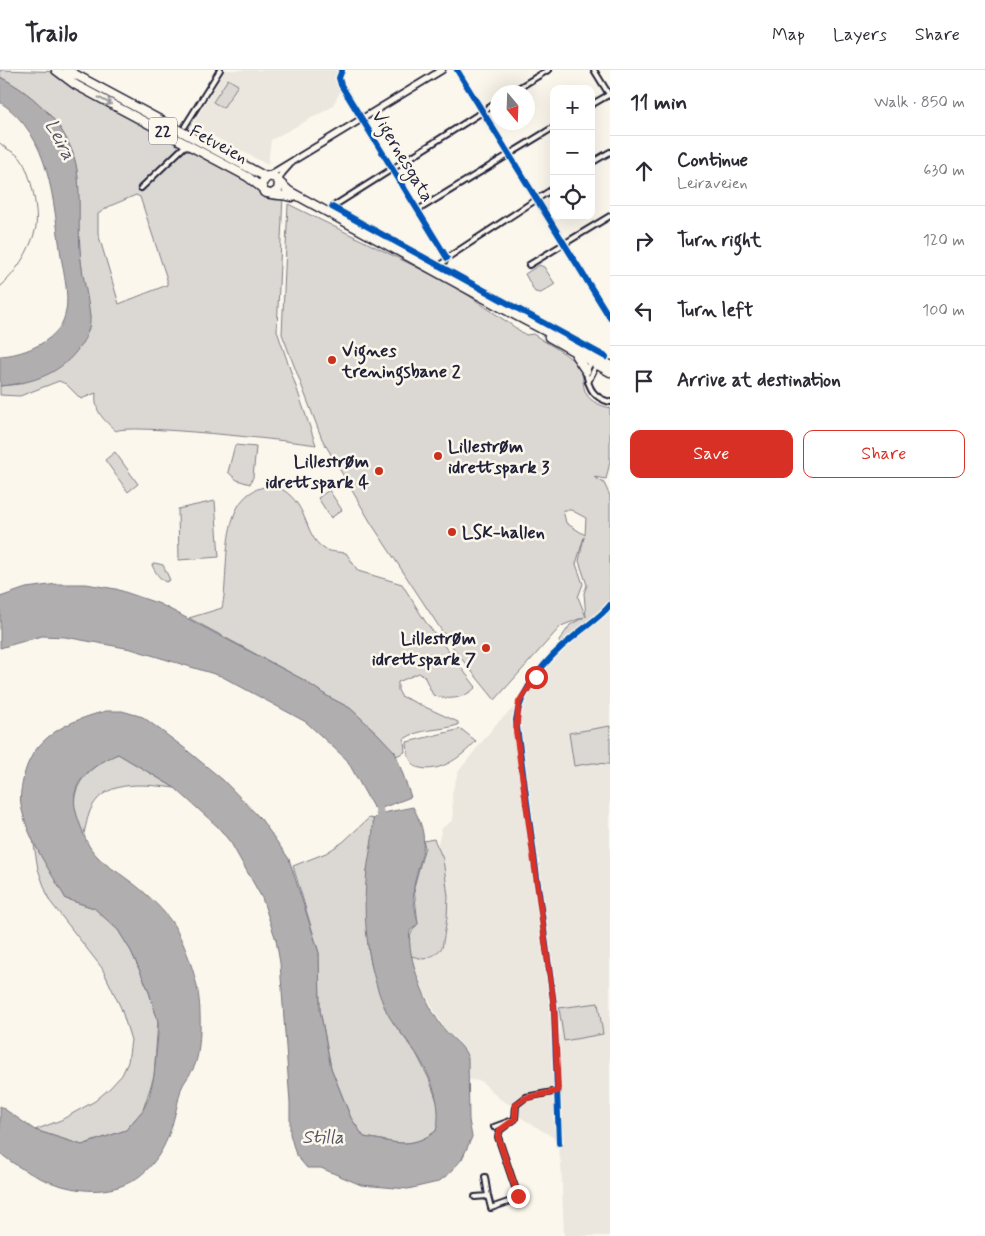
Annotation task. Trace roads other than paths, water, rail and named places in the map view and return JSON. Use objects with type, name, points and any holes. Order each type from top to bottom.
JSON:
[{"type":"highway","name":"Fetveien","points":[[56,70],[76,85],[255,181],[262,188]]},
{"type":"highway","name":"Fetveien","points":[[67,70],[267,177]]},
{"type":"highway","name":"22","points":[[267,177],[274,177],[286,190],[515,315],[610,372]]},
{"type":"highway","points":[[262,188],[262,182],[267,177]]},
{"type":"highway","points":[[272,194],[278,190],[278,181]]},
{"type":"highway","name":"22","points":[[262,188],[266,193],[297,199],[341,220]]},
{"type":"highway","name":"22","points":[[515,315],[571,351],[595,362],[610,365]]},
{"type":"highway","points":[[571,351],[582,362],[586,371]]},
{"type":"main road","points":[[278,181],[282,173],[294,162],[442,70]]},
{"type":"main road","points":[[267,177],[282,166],[294,162]]},
{"type":"street","points":[[184,126],[220,70]]},
{"type":"street","name":"Vigernesgata","points":[[342,70],[340,82],[446,258]]},
{"type":"street","points":[[457,70],[610,318]]},
{"type":"street","points":[[523,85],[548,70]]},
{"type":"street","points":[[594,70],[610,95],[595,103]]},
{"type":"street","points":[[490,107],[332,207],[606,356]]},
{"type":"street","points":[[418,210],[550,129]]},
{"type":"street","points":[[141,188],[187,144]]},
{"type":"street","points":[[595,161],[610,152]]},
{"type":"street","points":[[441,266],[446,258],[550,190]]},
{"type":"street","points":[[529,265],[610,216]]},
{"type":"street","points":[[595,362],[586,371],[588,382],[596,396],[610,402]]},
{"type":"street","points":[[588,382],[595,362]]},
{"type":"street","points":[[559,1143],[554,1006],[516,720],[519,702],[536,677],[560,648],[610,605]]},
{"type":"street","points":[[485,1177],[491,1208],[511,1201],[518,1196],[498,1137],[500,1130],[515,1119],[516,1104],[526,1098],[558,1091]]},
{"type":"street","points":[[494,1126],[515,1119]]},
{"type":"street","points":[[475,1197],[488,1196]]},
{"type":"water","name":"Leira","points":[[0,77],[26,93],[39,104],[50,115],[68,141],[77,170],[79,239],[90,324],[81,345],[56,370],[35,379],[0,386],[0,356],[26,351],[51,337],[62,323],[67,299],[52,192],[47,171],[40,151],[30,133],[17,116],[0,102]]},
{"type":"water","points":[[57,584],[86,584],[116,589],[160,604],[302,679],[327,696],[350,708],[395,752],[411,797],[379,809],[373,807],[347,760],[306,722],[221,676],[131,649],[65,637],[42,636],[0,648],[0,597],[26,588]]},
{"type":"water","name":"Stilla","points":[[106,711],[122,711],[143,717],[183,747],[223,780],[261,819],[289,859],[319,953],[320,1010],[331,1068],[351,1118],[364,1137],[401,1143],[417,1141],[436,1131],[438,1121],[437,1101],[426,1071],[412,1047],[391,1019],[378,991],[367,940],[365,905],[373,819],[383,813],[413,807],[419,819],[424,838],[414,890],[414,905],[418,924],[410,931],[414,968],[424,995],[437,1019],[460,1045],[468,1058],[469,1120],[472,1137],[462,1159],[449,1174],[438,1182],[408,1189],[361,1185],[321,1168],[307,1168],[296,1155],[290,1134],[290,1103],[280,963],[276,940],[262,898],[231,843],[218,827],[175,788],[118,754],[98,764],[81,780],[75,794],[76,810],[85,839],[94,853],[104,863],[151,899],[176,928],[185,947],[198,990],[200,1034],[196,1061],[181,1089],[171,1130],[164,1147],[153,1163],[137,1178],[118,1187],[98,1190],[77,1189],[56,1184],[35,1176],[0,1153],[0,1106],[35,1130],[82,1145],[126,1130],[143,1110],[149,1097],[154,1076],[158,1021],[148,989],[131,951],[118,930],[94,908],[66,899],[35,844],[25,822],[21,802],[23,780],[27,765],[34,752],[43,742],[65,726]]},
{"type":"waterway","points":[[0,143],[19,157],[25,165],[34,194],[36,215],[35,231],[26,254],[0,287]]},
{"type":"waterway","points":[[379,809],[380,815]]},
{"type":"place","name":"Vignes treningsbane 2","points":[[332,360]]},
{"type":"place","name":"Lillestrøm idrettspark 3","points":[[438,456]]},
{"type":"place","name":"Lillestrøm idrettspark 4","points":[[379,471]]},
{"type":"place","name":"LSK-hallen","points":[[452,532]]},
{"type":"place","name":"Lillestrøm idrettspark 7","points":[[486,648]]}]
